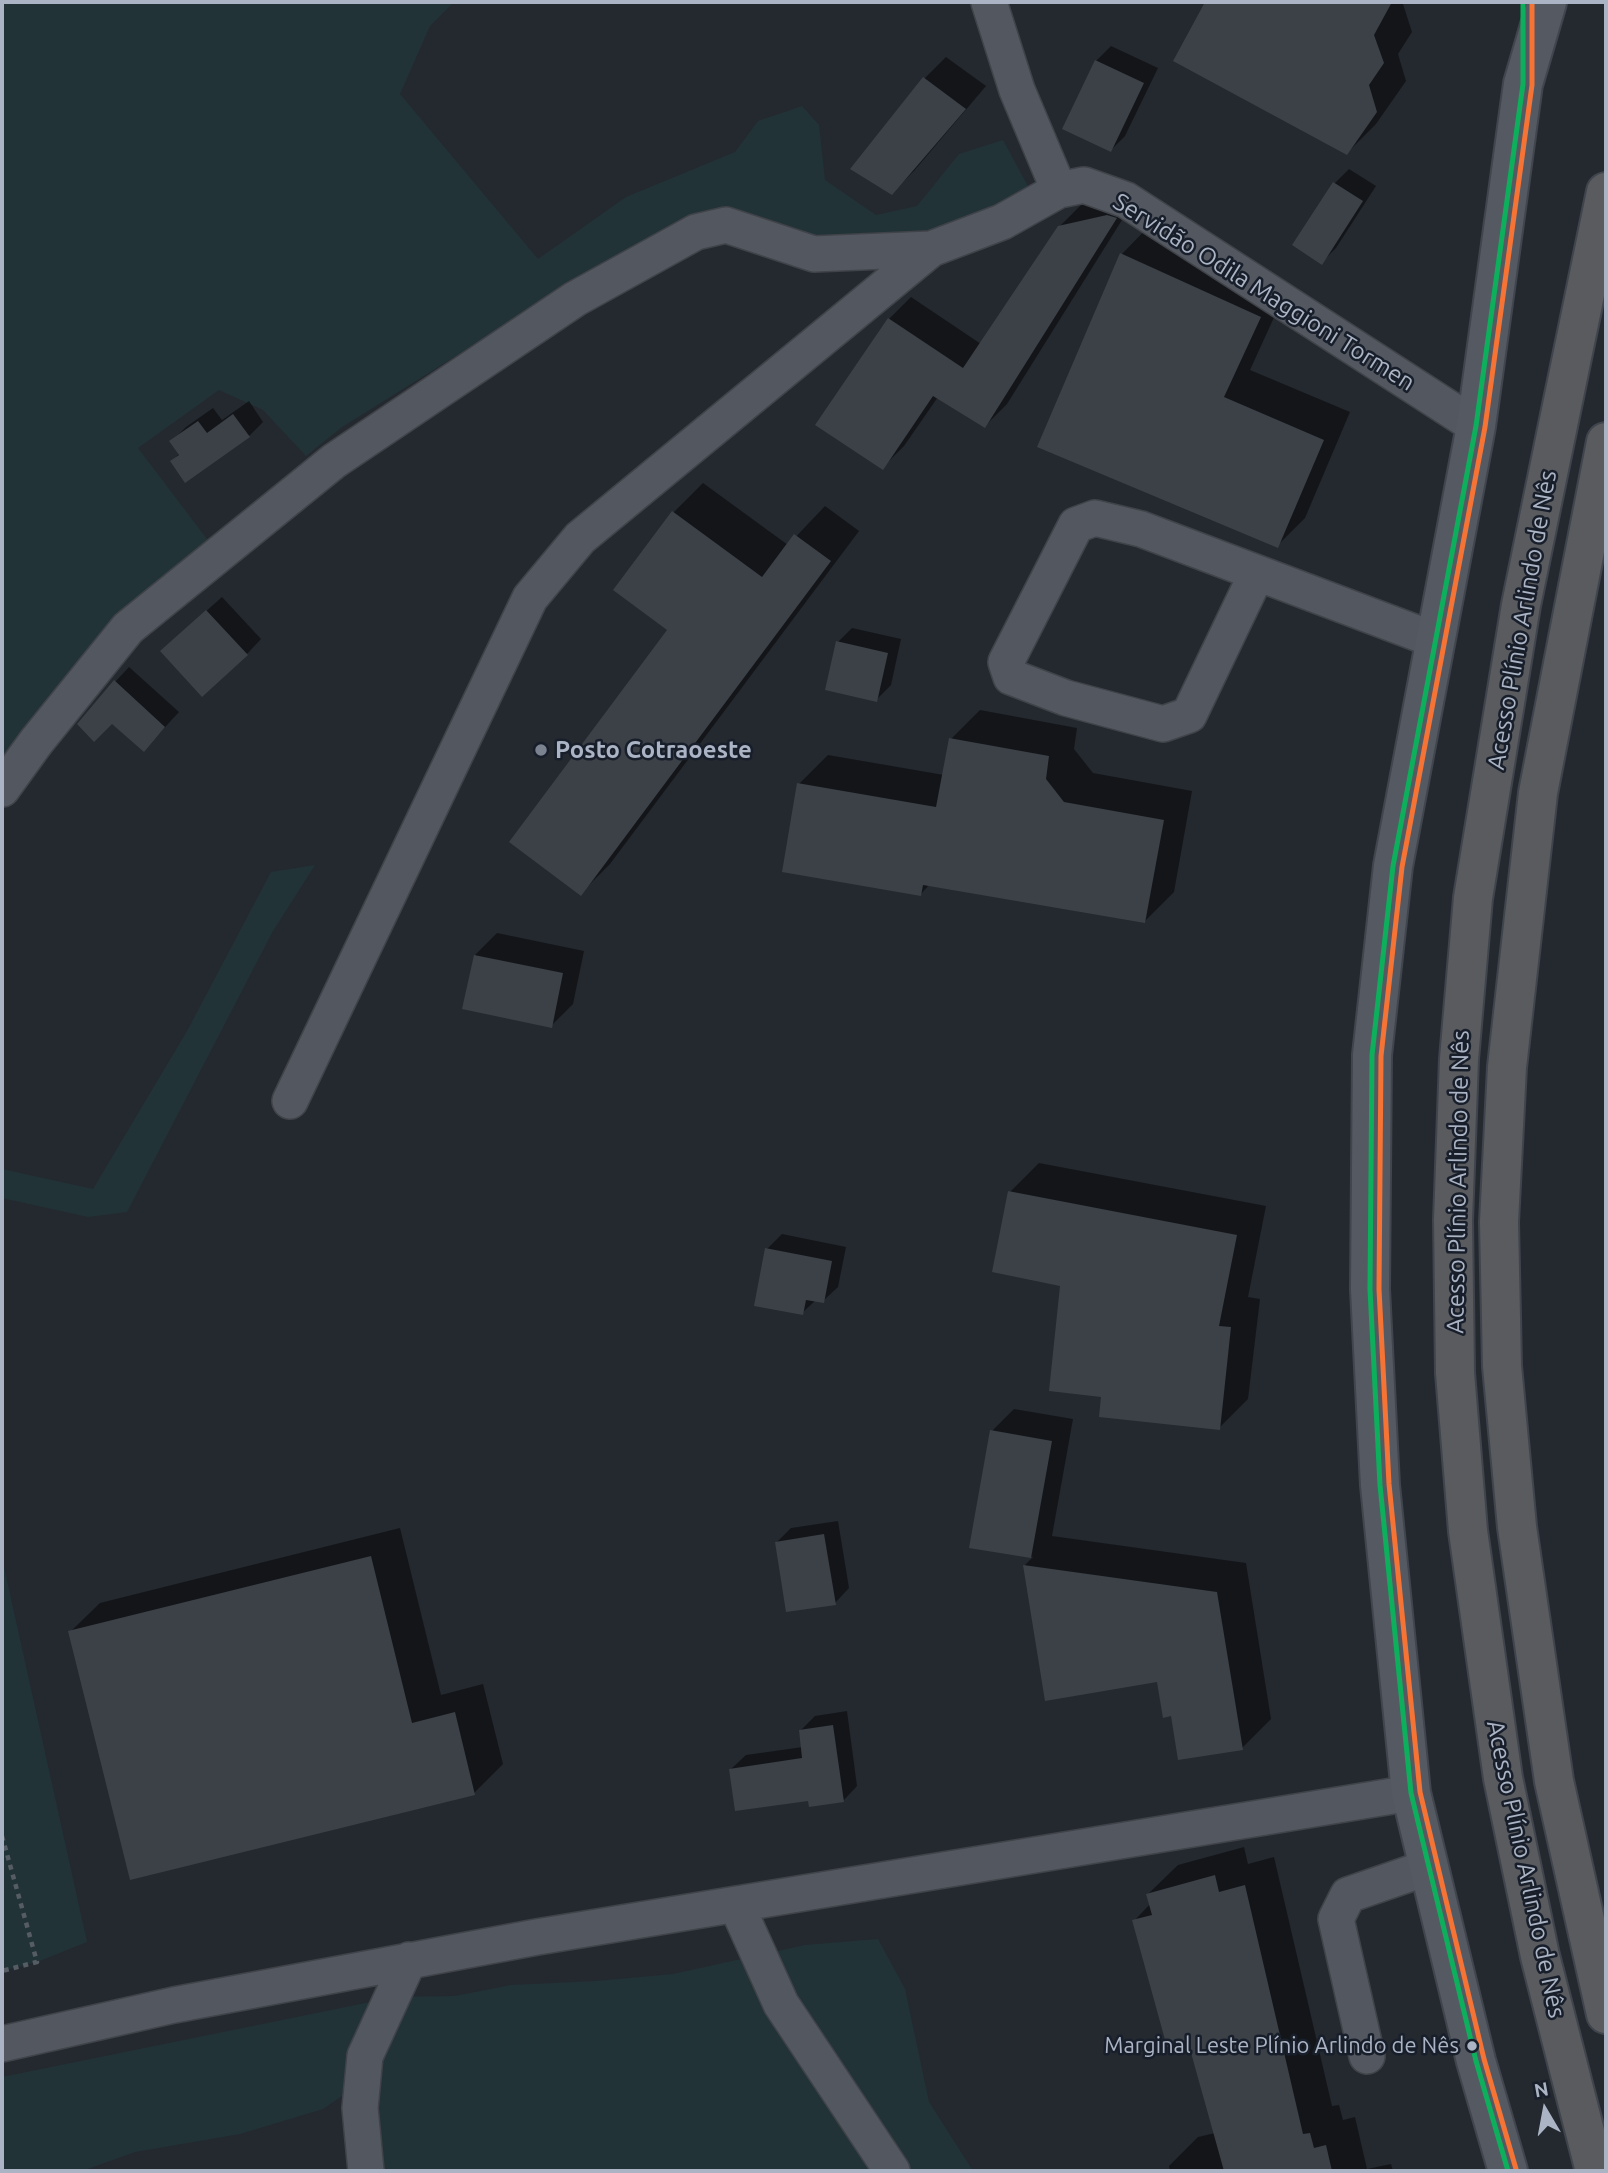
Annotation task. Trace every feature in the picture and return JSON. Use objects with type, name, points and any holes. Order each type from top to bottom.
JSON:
[{"type":"highway","name":"Acesso Plínio Arlindo de Nês","points":[[1595,2171],[1540,1956],[1503,1778],[1467,1518],[1455,1373],[1453,1220],[1459,1059],[1473,898],[1521,605],[1606,192]]},
{"type":"highway","name":"Acesso Plínio Arlindo de Nês","points":[[1606,442],[1538,793],[1507,1067],[1499,1222],[1502,1366],[1517,1527],[1553,1781],[1606,2014]]},
{"type":"main road","points":[[1522,2],[1523,84]]},
{"type":"main road","points":[[1508,2171],[1476,2061],[1411,1793],[1380,1485],[1370,1289],[1372,1055],[1393,866],[1476,426],[1523,84],[1547,2]]},
{"type":"street","points":[[989,2],[1017,90],[1059,190]]},
{"type":"street","name":"Servidão Odila Maggioni Tormen","points":[[931,249],[1002,222],[1059,190],[1084,185],[1126,200],[1476,426]]},
{"type":"street","points":[[2,789],[36,742],[128,628],[334,461],[575,299],[696,232],[726,225],[814,254],[931,249]]},
{"type":"street","points":[[290,1101],[530,598],[580,537],[931,249]]},
{"type":"street","points":[[1257,573],[1189,715],[1163,724],[1066,698],[1011,677],[1006,662],[1076,524],[1095,518],[1141,529],[1435,640]]},
{"type":"street","points":[[2,2044],[174,2005],[409,1960],[1411,1793]]},
{"type":"street","points":[[1367,2056],[1336,1919],[1348,1895],[1429,1867]]},
{"type":"street","points":[[736,1904],[780,2004],[892,2171]]},
{"type":"street","points":[[366,2171],[360,2108],[365,2056],[409,1960]]},
{"type":"path","points":[[2,1836],[37,1962],[2,1970]]},
{"type":"shaded area","points":[[2,2],[454,2],[430,26],[400,94],[538,259],[626,197],[735,152],[758,121],[802,106],[819,125],[825,180],[876,215],[917,206],[959,154],[1003,140],[1030,190],[1000,212],[928,234],[822,246],[717,216],[562,290],[342,427],[306,456],[263,410],[219,390],[138,448],[210,543],[2,799]]},
{"type":"shaded area","points":[[315,865],[273,931],[127,1212],[88,1217],[2,1198],[2,1169],[93,1189],[187,1031],[271,872]]},
{"type":"shaded area","points":[[2,1558],[87,1942],[37,1962],[2,1971]]},
{"type":"shaded area","points":[[878,1939],[905,1989],[929,2102],[973,2171],[382,2171],[364,2081],[323,2109],[240,2134],[135,2152],[82,2171],[2,2171],[2,2077],[395,1997],[455,1996],[511,1985],[673,1974],[805,1945]]},
{"type":"building","points":[[1205,2],[1392,2],[1374,35],[1384,63],[1369,85],[1377,112],[1347,155],[1173,61]]},
{"type":"building","points":[[1095,60],[1144,83],[1111,152],[1062,129]]},
{"type":"building","points":[[923,77],[966,109],[892,195],[850,169]]},
{"type":"building","points":[[1333,182],[1363,201],[1322,265],[1292,245]]},
{"type":"building","points":[[1107,215],[1117,218],[985,428],[933,396],[883,470],[815,425],[888,318],[963,368],[1058,226]]},
{"type":"building","points":[[1120,253],[1261,317],[1224,397],[1324,440],[1278,548],[1037,447]]},
{"type":"building","points":[[233,414],[250,437],[185,483],[170,461],[179,455],[169,441],[198,421],[207,433]]},
{"type":"building","points":[[672,511],[762,577],[794,534],[831,561],[581,896],[509,842],[667,630],[613,590]]},
{"type":"building","points":[[206,610],[248,655],[202,697],[160,651]]},
{"type":"building","points":[[836,641],[888,653],[877,702],[825,690]]},
{"type":"building","points":[[114,680],[165,727],[144,752],[112,724],[94,742],[77,724]]},
{"type":"building","points":[[949,738],[1049,756],[1046,779],[1064,802],[1164,820],[1145,923],[923,885],[921,896],[782,872],[797,783],[936,807]]},
{"type":"building","points":[[474,955],[563,973],[552,1028],[462,1009]]},
{"type":"building","points":[[1008,1191],[1237,1235],[1219,1326],[1231,1327],[1220,1430],[1099,1417],[1101,1397],[1049,1391],[1060,1286],[992,1272]]},
{"type":"building","points":[[765,1248],[832,1261],[824,1303],[806,1300],[803,1315],[754,1306]]},
{"type":"building","points":[[990,1430],[1052,1441],[1031,1558],[969,1548]]},
{"type":"building","points":[[824,1534],[836,1605],[786,1612],[775,1542]]},
{"type":"building","points":[[371,1556],[412,1723],[455,1712],[475,1795],[130,1880],[68,1631]]},
{"type":"building","points":[[1023,1565],[1217,1592],[1243,1750],[1178,1760],[1171,1716],[1163,1718],[1157,1682],[1045,1701]]},
{"type":"building","points":[[833,1725],[844,1802],[809,1807],[808,1801],[735,1811],[729,1769],[802,1758],[799,1730]]},
{"type":"building","points":[[1215,1875],[1219,1892],[1245,1885],[1303,2134],[1310,2133],[1314,2148],[1326,2145],[1332,2171],[1224,2171],[1188,2042],[1167,2047],[1132,1920],[1152,1915],[1146,1894]]},
{"type":"transit line","points":[[1508,2171],[1476,2061],[1411,1793],[1380,1485],[1370,1289],[1372,1055],[1393,866],[1476,426],[1523,84],[1523,2]]},
{"type":"transit line","points":[[1516,2169],[1484,2059],[1420,1792],[1389,1484],[1379,1289],[1381,1056],[1402,867],[1485,427],[1532,85],[1532,2]]},
{"type":"place","name":"Posto Cotraoeste","points":[[541,750]]},
{"type":"place","name":"Marginal Leste Plínio Arlindo de Nês","points":[[1472,2046]]}]
